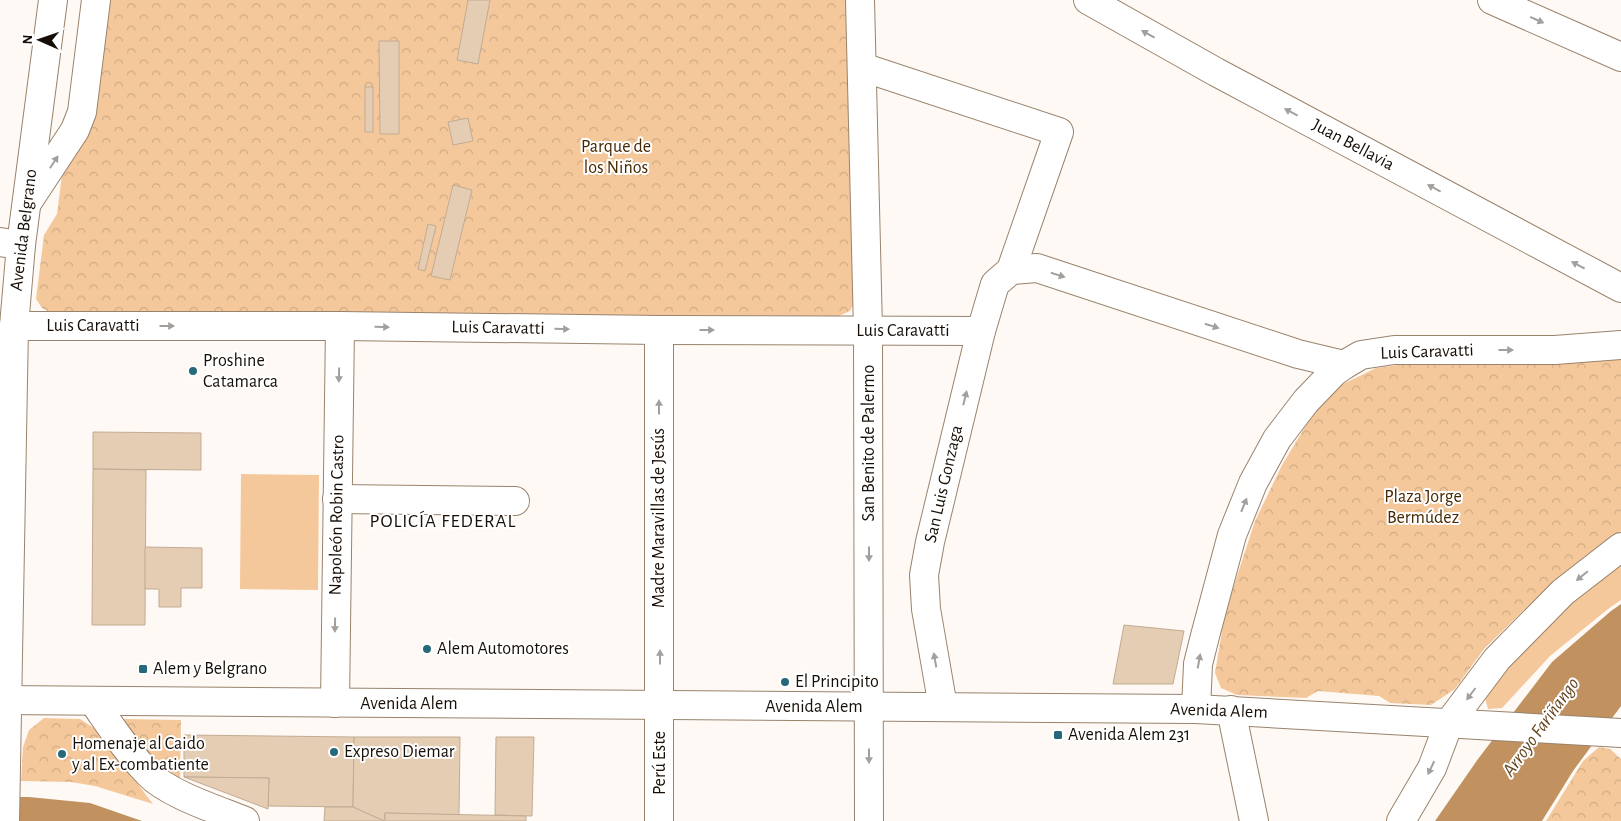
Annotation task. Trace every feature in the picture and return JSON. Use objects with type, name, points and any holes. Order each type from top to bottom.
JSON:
[{"type":"street","name":"Avenida Belgrano","points":[[5,821],[3,700],[14,326],[11,244],[27,202],[53,0]]},
{"type":"street","points":[[27,202],[75,130],[82,112],[96,0]]},
{"type":"street","name":"San Benito de Palermo","points":[[860,0],[868,330],[869,821]]},
{"type":"street","name":"Juan Bellavia","points":[[1088,0],[1216,72],[1621,288]]},
{"type":"street","points":[[1492,0],[1621,57]]},
{"type":"street","points":[[862,67],[1059,132],[1011,270],[1037,268],[1298,354],[1344,365]]},
{"type":"street","name":"San Luis Gonzaga","points":[[943,708],[926,608],[924,575],[930,542],[995,284],[1011,270]]},
{"type":"street","name":"Luis Caravatti","points":[[14,326],[340,326],[659,330],[982,331]]},
{"type":"street","name":"Napoleón Robin Castro","points":[[335,703],[340,326]]},
{"type":"street","name":"Madre Maravillas de Jesús","points":[[659,330],[660,706]]},
{"type":"street","name":"Luis Caravatti","points":[[1196,709],[1198,664],[1205,636],[1232,535],[1253,483],[1277,439],[1306,401],[1334,372],[1361,355],[1394,350],[1555,350],[1621,346]]},
{"type":"street","points":[[337,499],[515,501]]},
{"type":"street","points":[[1401,821],[1432,768],[1449,723],[1497,659],[1563,592],[1621,547]]},
{"type":"street","name":"Avenida Alem","points":[[3,700],[1196,709],[1483,725],[1617,737]]},
{"type":"street","points":[[93,701],[124,745],[150,775],[175,791],[244,821]]},
{"type":"street","name":"Perú Este","points":[[659,821],[660,706]]},
{"type":"street","points":[[1231,710],[1254,821]]},
{"type":"green space","name":"Parque de los Niños","points":[[109,0],[850,0],[856,299],[850,311],[839,316],[51,313],[42,308],[36,299],[44,235],[57,214],[64,159]]},
{"type":"green space","name":"Plaza Jorge Bermúdez","points":[[1621,356],[1621,531],[1554,581],[1484,649],[1455,689],[1431,705],[1390,703],[1379,696],[1318,691],[1306,698],[1237,695],[1221,688],[1215,673],[1225,613],[1255,521],[1282,465],[1316,409],[1341,385],[1376,368],[1406,364],[1537,364]]},
{"type":"green space","points":[[241,474],[319,475],[318,590],[240,589]]},
{"type":"green space","points":[[1621,560],[1621,600],[1550,656],[1502,708],[1488,709],[1485,698],[1509,667],[1574,599]]},
{"type":"green space","points":[[44,718],[80,719],[97,730],[153,804],[95,786],[71,782],[21,781],[23,747],[29,730]]},
{"type":"green space","points":[[124,719],[181,720],[180,786],[131,737]]},
{"type":"green space","points":[[1599,747],[1610,749],[1621,759],[1621,821],[1546,821],[1583,761]]},
{"type":"water","name":"Arroyo Fariñango","points":[[1621,604],[1621,706],[1573,771],[1542,821],[1435,821],[1478,759],[1552,662]]},
{"type":"water","points":[[0,797],[29,797],[90,803],[142,821],[0,821]]},
{"type":"building","points":[[468,0],[490,0],[478,64],[457,60]]},
{"type":"building","points":[[379,41],[399,41],[399,134],[380,134]]},
{"type":"building","points":[[365,87],[373,87],[373,132],[365,132]]},
{"type":"building","points":[[468,118],[473,141],[453,145],[448,122]]},
{"type":"building","points":[[453,185],[472,190],[450,280],[431,276]]},
{"type":"building","points":[[428,224],[436,226],[425,271],[418,269]]},
{"type":"building","points":[[93,432],[201,433],[201,470],[93,469]]},
{"type":"building","points":[[93,469],[146,470],[145,625],[92,625]]},
{"type":"building","points":[[145,547],[202,548],[202,588],[181,588],[181,607],[159,607],[159,589],[145,589]]},
{"type":"building","points":[[1124,625],[1184,631],[1173,684],[1113,684]]},
{"type":"building","points":[[184,735],[354,737],[353,807],[268,806],[269,778],[184,777]]},
{"type":"building","points":[[354,737],[460,737],[459,815],[385,813],[384,821],[353,807]]},
{"type":"building","points":[[496,737],[534,737],[532,816],[495,815]]},
{"type":"building","points":[[184,777],[269,778],[268,809]]},
{"type":"building","points":[[325,807],[353,807],[384,821],[324,821]]},
{"type":"building","points":[[385,813],[526,816],[526,821],[385,821]]},
{"type":"place","name":"Proshine Catamarca","points":[[193,371]]},
{"type":"place","name":"Alem Automotores","points":[[427,649]]},
{"type":"place","name":"Alem y Belgrano","points":[[143,669]]},
{"type":"place","name":"El Principito","points":[[785,682]]},
{"type":"place","name":"Avenida Alem 231","points":[[1058,735]]},
{"type":"place","name":"Expreso Diemar","points":[[334,752]]},
{"type":"place","name":"Homenaje al Caido y al Ex-combatiente","points":[[62,754]]},
{"type":"district","name":"POLICÍA FEDERAL","points":[[443,521]]}]
